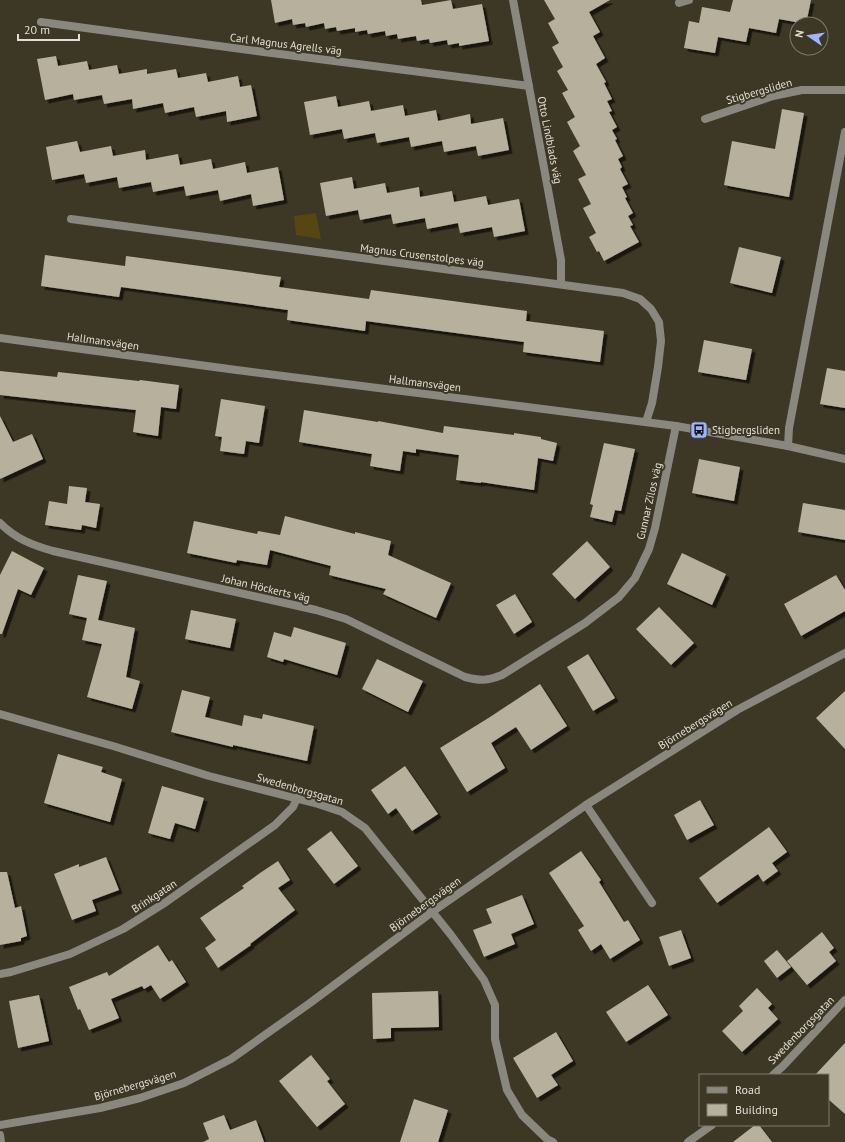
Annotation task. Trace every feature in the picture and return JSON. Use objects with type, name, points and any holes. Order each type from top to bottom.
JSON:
[{"type":"street","name":"Otto Lindblads väg","points":[[513,0],[561,260],[561,284]]},
{"type":"street","points":[[679,3],[690,0]]},
{"type":"street","name":"Carl Magnus Agrells väg","points":[[41,22],[529,86]]},
{"type":"street","name":"Stigbergsliden","points":[[705,118],[773,96],[802,90],[845,90]]},
{"type":"street","points":[[788,446],[789,428],[845,132]]},
{"type":"street","name":"Magnus Crusenstolpes väg","points":[[70,219],[623,293],[640,299],[651,309],[659,322],[661,341],[652,403],[646,422]]},
{"type":"street","name":"Hallmansvägen","points":[[0,338],[676,426],[788,446],[845,459]]},
{"type":"street","name":"Gunnar Zilos väg","points":[[521,663],[585,623],[619,597],[635,578],[649,549],[655,528],[676,426]]},
{"type":"street","name":"Johan Höckerts väg","points":[[0,523],[8,531],[29,544],[53,551],[316,610],[346,619],[465,677],[476,680],[489,680],[502,675],[521,663]]},
{"type":"street","name":"Björnebergsvägen","points":[[0,1125],[100,1108],[140,1098],[191,1079],[231,1059],[310,1003],[432,912],[586,805],[737,710],[845,653]]},
{"type":"street","name":"Swedenborgsgatan","points":[[0,714],[113,746],[210,776],[297,798],[342,812],[365,828],[451,935],[484,980],[495,1004],[495,1039],[507,1090],[522,1116],[547,1139],[553,1142]]},
{"type":"street","name":"Brinkgatan","points":[[0,974],[70,954],[123,929],[166,902],[275,825],[292,807],[297,798]]},
{"type":"street","points":[[586,805],[652,903]]},
{"type":"street","name":"Swedenborgsgatan","points":[[774,1074],[845,1000]]},
{"type":"street","points":[[688,1142],[711,1126]]},
{"type":"street","points":[[0,1135],[1,1142]]},
{"type":"shaded area","points":[[316,213],[321,239],[296,235],[294,216]]},
{"type":"building","points":[[271,0],[421,0],[422,5],[451,0],[453,9],[482,4],[489,41],[459,46],[459,43],[448,45],[447,40],[430,43],[429,39],[417,41],[416,36],[398,39],[397,34],[386,36],[385,31],[368,34],[367,30],[355,32],[355,28],[337,31],[336,27],[325,29],[324,23],[306,27],[305,23],[293,25],[292,19],[275,23]]},
{"type":"building","points":[[544,0],[610,0],[589,12],[600,32],[593,36],[605,58],[596,64],[606,82],[604,83],[612,99],[607,101],[612,111],[609,112],[617,127],[612,130],[623,156],[618,159],[622,167],[620,169],[628,184],[622,187],[627,197],[625,198],[633,213],[628,216],[633,225],[630,226],[639,242],[604,261],[589,237],[596,233],[583,208],[591,204],[578,179],[586,175],[573,151],[580,146],[567,122],[575,117],[562,93],[568,90],[557,71],[563,67],[552,47],[559,43],[548,23],[555,19]]},
{"type":"building","points":[[733,0],[811,0],[808,16],[789,16],[789,21],[779,19],[776,33],[749,28],[746,42],[718,37],[715,53],[684,48],[689,21],[699,23],[702,7],[730,12]]},
{"type":"building","points":[[56,56],[58,66],[87,61],[89,70],[117,65],[119,74],[147,69],[147,74],[176,69],[178,78],[206,73],[208,82],[238,76],[240,87],[251,85],[257,116],[227,122],[226,111],[196,117],[194,107],[165,113],[163,103],[133,109],[132,99],[104,104],[102,95],[74,100],[73,94],[45,100],[37,59]]},
{"type":"building","points":[[336,96],[338,107],[369,101],[371,111],[403,105],[405,116],[436,110],[438,121],[470,114],[471,124],[503,118],[509,150],[478,156],[476,146],[444,152],[442,141],[411,147],[409,137],[377,143],[375,133],[344,139],[342,129],[310,135],[304,102]]},
{"type":"building","points":[[782,109],[804,113],[789,197],[724,185],[732,141],[775,149]]},
{"type":"building","points":[[77,141],[80,152],[111,146],[113,156],[145,150],[146,160],[178,154],[180,165],[211,159],[213,169],[245,162],[247,173],[278,167],[284,200],[253,206],[251,194],[220,201],[218,190],[186,196],[184,186],[153,192],[151,182],[119,188],[117,177],[86,183],[84,174],[52,180],[46,147]]},
{"type":"building","points":[[352,177],[354,189],[385,183],[387,193],[419,187],[420,197],[452,191],[454,202],[486,196],[488,205],[519,199],[525,231],[494,237],[492,227],[460,233],[458,223],[427,229],[425,218],[393,224],[391,214],[360,220],[358,210],[326,216],[320,183]]},
{"type":"building","points":[[739,247],[781,257],[772,293],[730,283]]},
{"type":"building","points":[[45,255],[125,266],[126,256],[281,277],[279,287],[369,299],[371,290],[527,311],[526,321],[604,331],[600,362],[523,352],[524,342],[366,321],[365,331],[287,320],[288,310],[121,287],[119,297],[41,286]]},
{"type":"building","points":[[704,340],[752,349],[746,380],[698,372]]},
{"type":"building","points":[[827,368],[845,371],[845,408],[820,404]]},
{"type":"building","points":[[0,371],[57,377],[58,372],[179,385],[176,409],[161,407],[158,436],[133,432],[136,410],[0,395]]},
{"type":"building","points":[[221,399],[265,406],[259,443],[246,441],[244,454],[220,451],[222,437],[215,436]]},
{"type":"building","points":[[304,410],[378,421],[443,433],[444,426],[541,437],[541,439],[557,443],[553,461],[538,458],[534,490],[456,480],[459,455],[416,449],[416,453],[403,451],[400,471],[370,466],[372,454],[299,442]]},
{"type":"building","points":[[0,416],[13,442],[32,434],[43,459],[0,479]]},
{"type":"building","points":[[604,443],[635,449],[621,511],[615,510],[612,522],[590,517],[593,505],[590,504]]},
{"type":"building","points":[[699,459],[740,467],[734,501],[692,493]]},
{"type":"building","points":[[69,486],[87,488],[85,502],[100,504],[96,528],[82,525],[81,530],[45,525],[49,501],[67,504]]},
{"type":"building","points":[[803,503],[845,510],[845,540],[798,532]]},
{"type":"building","points":[[285,516],[355,534],[355,532],[391,541],[388,555],[451,583],[436,618],[383,594],[386,589],[329,575],[331,566],[270,550],[267,565],[237,560],[236,563],[187,553],[194,521],[257,534],[258,531],[280,535]]},
{"type":"building","points":[[587,541],[610,567],[575,599],[552,574]]},
{"type":"building","points":[[12,551],[44,568],[31,595],[18,589],[2,634],[0,634],[0,575]]},
{"type":"building","points":[[682,553],[726,574],[712,605],[667,584]]},
{"type":"building","points":[[78,575],[107,581],[98,620],[135,628],[126,677],[140,681],[132,709],[87,697],[102,644],[82,640],[87,618],[69,614]]},
{"type":"building","points":[[836,575],[845,590],[845,611],[801,636],[784,604]]},
{"type":"building","points":[[515,594],[532,622],[514,634],[496,605]]},
{"type":"building","points":[[659,607],[694,643],[671,665],[636,629]]},
{"type":"building","points":[[191,610],[236,619],[230,648],[185,639]]},
{"type":"building","points":[[294,627],[346,643],[337,675],[284,659],[283,662],[267,657],[274,632],[291,637]]},
{"type":"building","points":[[588,654],[615,698],[593,711],[567,667]]},
{"type":"building","points":[[377,659],[423,681],[408,712],[362,689]]},
{"type":"building","points":[[540,684],[567,726],[531,750],[516,727],[491,743],[505,768],[467,792],[440,748]]},
{"type":"building","points":[[182,690],[210,697],[205,717],[242,726],[244,715],[262,719],[263,714],[314,726],[307,761],[233,745],[233,747],[171,732]]},
{"type":"building","points":[[845,691],[845,749],[816,718]]},
{"type":"building","points":[[58,754],[103,767],[101,772],[122,779],[110,822],[44,803]]},
{"type":"building","points":[[405,766],[438,814],[412,831],[396,808],[388,814],[371,790]]},
{"type":"building","points":[[162,786],[204,798],[195,829],[175,823],[170,839],[148,833]]},
{"type":"building","points":[[700,800],[714,825],[687,840],[674,815]]},
{"type":"building","points":[[769,827],[787,852],[772,863],[778,871],[763,882],[758,874],[717,903],[699,878]]},
{"type":"building","points":[[331,831],[358,866],[334,884],[307,849]]},
{"type":"building","points":[[581,851],[601,880],[599,882],[624,922],[628,920],[640,940],[610,959],[601,944],[591,951],[578,930],[584,926],[549,873]]},
{"type":"building","points":[[106,857],[119,890],[92,900],[96,911],[72,920],[54,874],[79,864],[79,867]]},
{"type":"building","points":[[278,861],[290,880],[278,888],[295,910],[250,944],[251,945],[218,968],[205,948],[216,940],[200,918],[244,888],[242,886]]},
{"type":"building","points":[[0,872],[7,872],[15,908],[21,906],[27,936],[21,938],[21,941],[0,945]]},
{"type":"building","points":[[522,895],[534,924],[511,934],[515,944],[484,957],[473,930],[492,923],[486,909]]},
{"type":"building","points":[[681,930],[691,958],[669,966],[659,937]]},
{"type":"building","points":[[822,932],[834,948],[829,952],[836,961],[807,985],[787,961]]},
{"type":"building","points":[[158,945],[169,962],[172,960],[186,982],[160,999],[151,985],[144,989],[142,986],[111,999],[119,1018],[89,1030],[80,1009],[78,1010],[69,987],[107,972],[109,976]]},
{"type":"building","points":[[777,950],[791,967],[777,978],[764,961]]},
{"type":"building","points":[[648,985],[668,1015],[626,1042],[606,1012]]},
{"type":"building","points":[[757,988],[772,1004],[768,1008],[778,1019],[742,1052],[722,1031],[743,1011],[739,1006]]},
{"type":"building","points":[[438,991],[439,1027],[391,1028],[391,1038],[373,1039],[372,993]]},
{"type":"building","points":[[39,995],[49,1041],[18,1048],[9,1001]]},
{"type":"building","points":[[556,1032],[573,1061],[551,1075],[558,1085],[537,1098],[513,1058]]},
{"type":"building","points":[[845,1043],[845,1114],[829,1100],[829,1074],[816,1074]]},
{"type":"building","points":[[311,1055],[330,1079],[327,1081],[345,1104],[317,1127],[279,1081]]},
{"type":"building","points":[[414,1099],[448,1110],[438,1142],[400,1142]]},
{"type":"building","points":[[224,1115],[230,1130],[256,1120],[264,1142],[203,1142],[209,1139],[203,1123]]},
{"type":"building","points":[[754,1126],[760,1126],[772,1142],[733,1142]]},
{"type":"place","name":"Stigbergsliden","points":[[699,430]]}]
